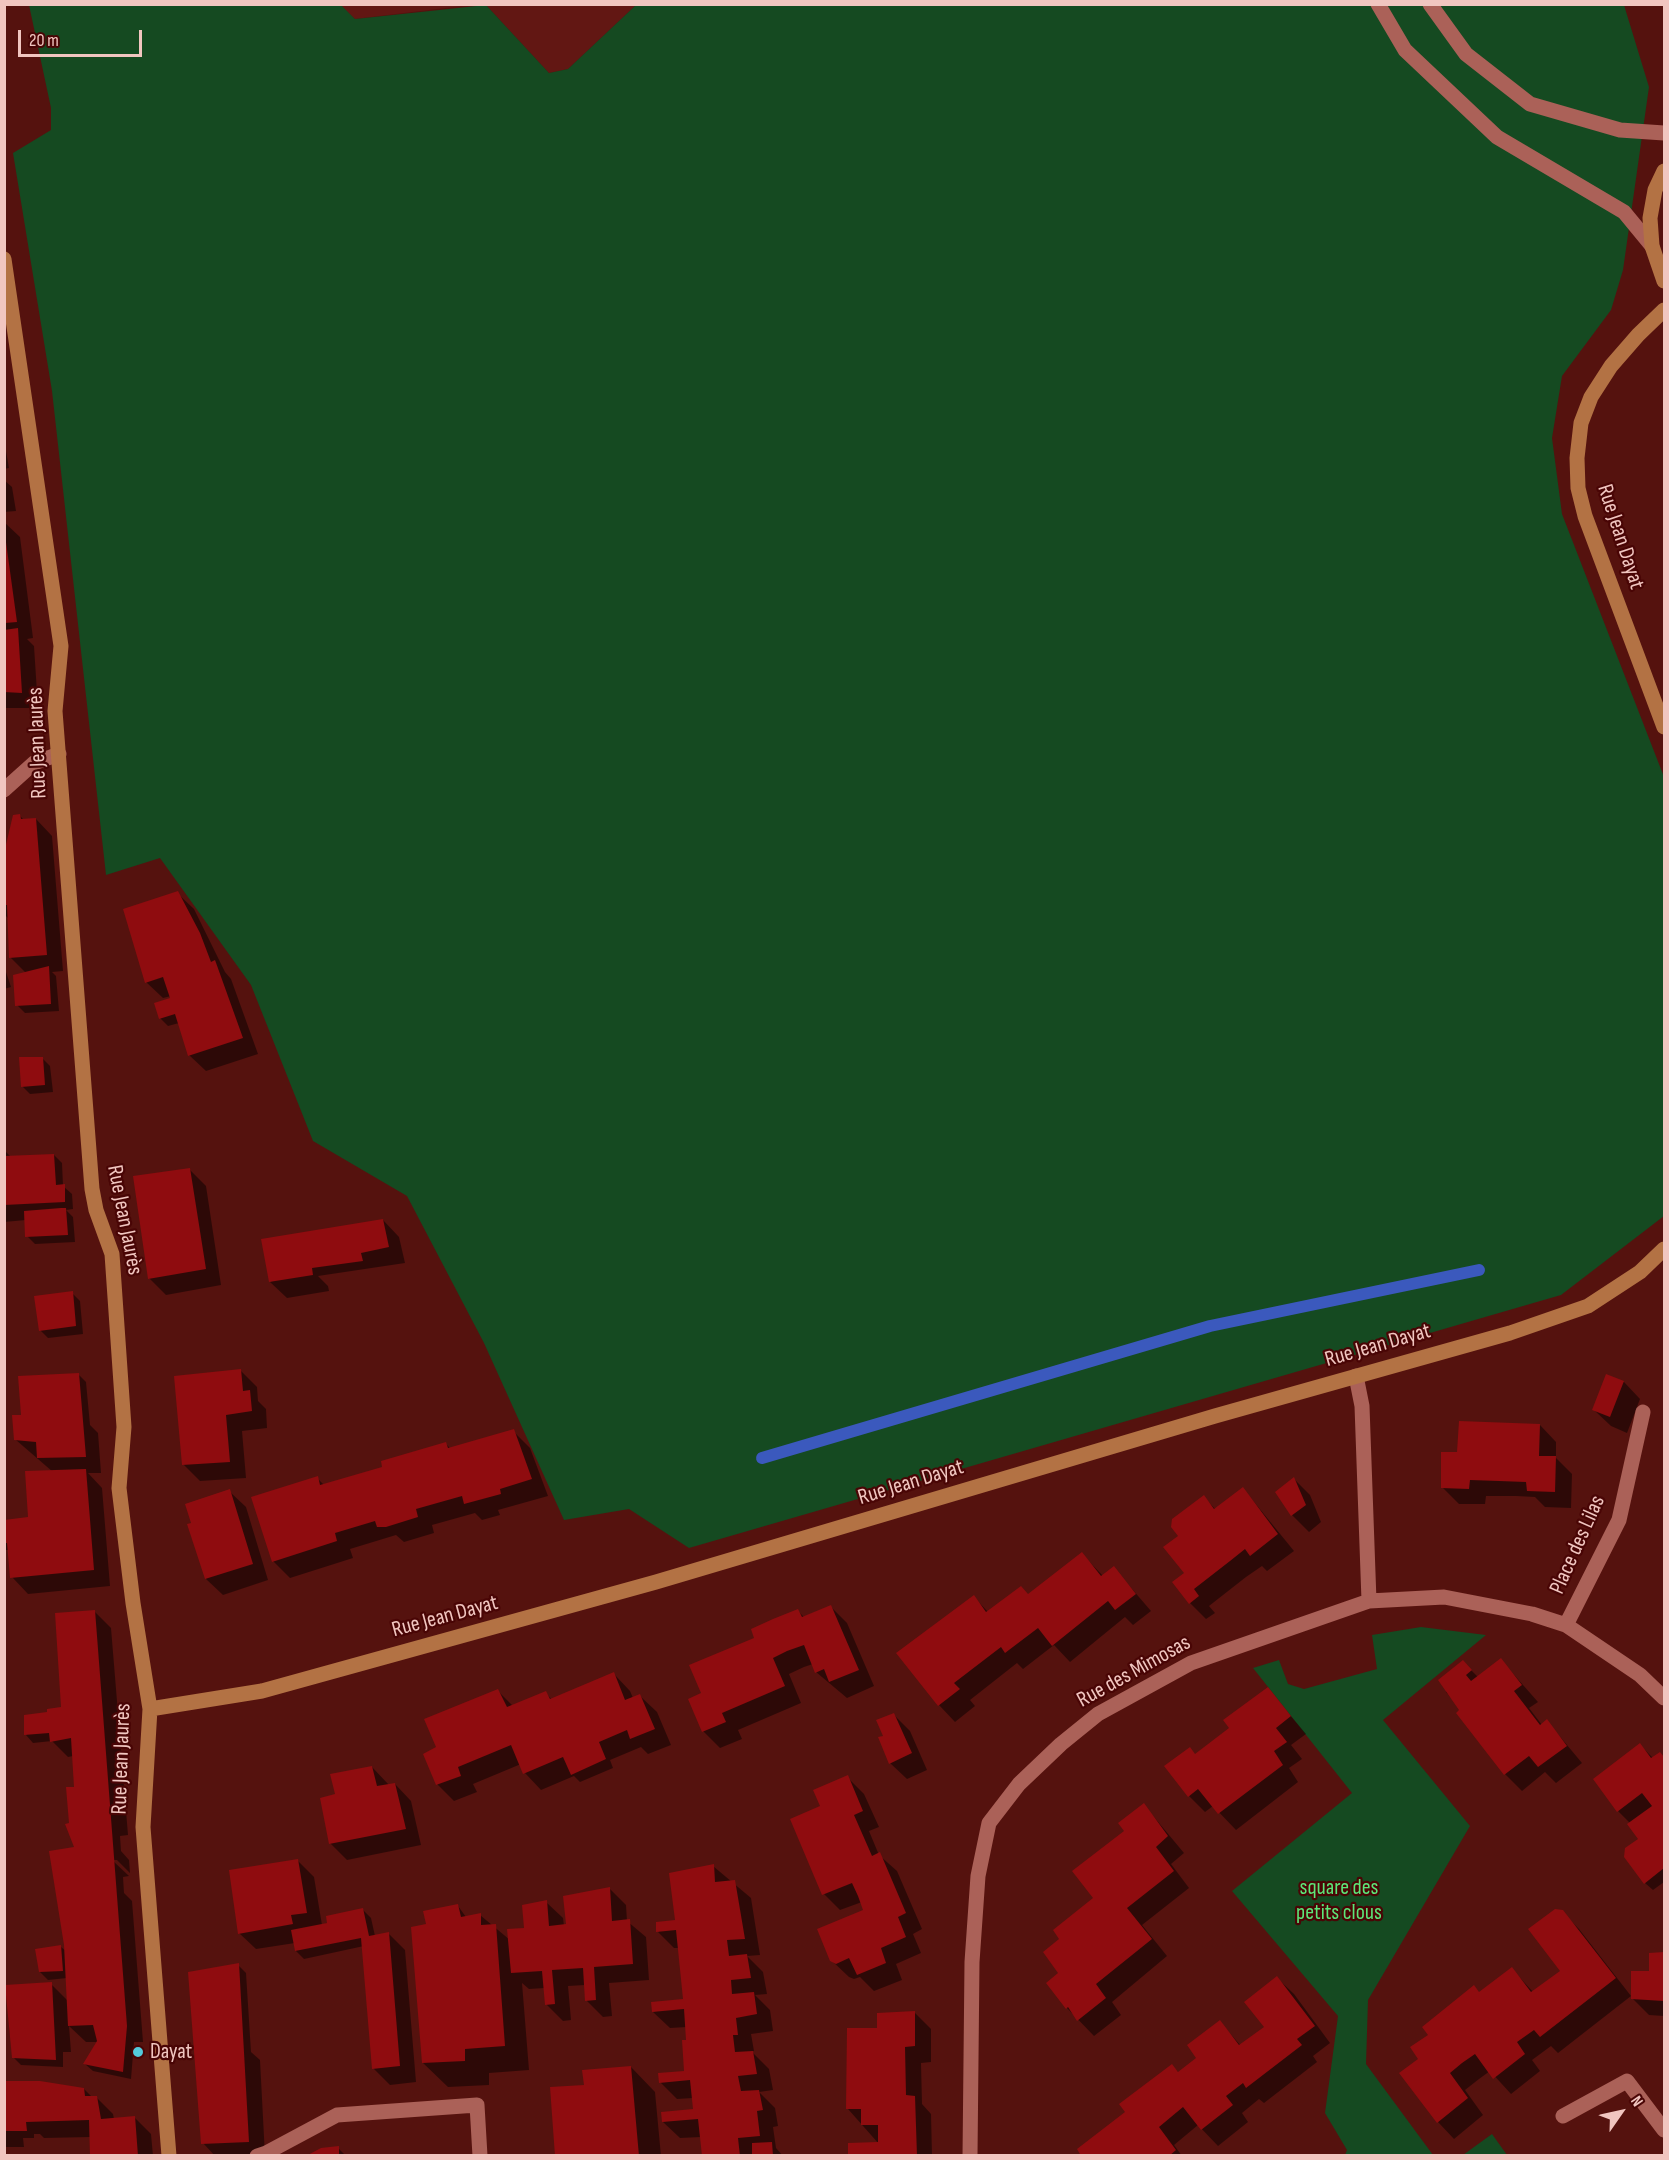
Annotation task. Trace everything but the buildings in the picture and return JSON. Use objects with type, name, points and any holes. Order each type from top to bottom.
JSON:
[{"type":"street","points":[[1378,4],[1405,50],[1497,137],[1624,212],[1652,246],[1665,280]]},
{"type":"street","points":[[1430,4],[1466,54],[1530,104],[1620,130],[1665,132]]},
{"type":"street","points":[[1652,246],[1652,204],[1665,171]]},
{"type":"street","name":"Rue Jean Jaurès","points":[[4,260],[61,646],[55,692],[92,1189],[96,1210],[112,1254],[123,1427],[119,1488],[150,1709],[142,1827],[169,2156]]},
{"type":"street","name":"Rue Jean Dayat","points":[[1665,310],[1618,358],[1591,397],[1581,423],[1577,458],[1578,488],[1585,516],[1665,727]]},
{"type":"street","points":[[4,790],[34,763],[59,754]]},
{"type":"street","name":"Rue Jean Dayat","points":[[150,1709],[262,1691],[656,1582],[1356,1376],[1510,1333],[1588,1306],[1640,1272],[1665,1249]]},
{"type":"street","points":[[1356,1376],[1362,1406],[1369,1601]]},
{"type":"street","name":"Place des Lilas","points":[[1566,1625],[1619,1520],[1643,1412]]},
{"type":"street","name":"Rue des Mimosas","points":[[970,2156],[972,1962],[978,1876],[989,1823],[1019,1784],[1061,1744],[1098,1714],[1191,1664],[1369,1601],[1444,1597],[1532,1614],[1566,1625],[1640,1675],[1665,1698]]},
{"type":"street","points":[[1563,2116],[1627,2081],[1665,2130]]},
{"type":"street","points":[[256,2156],[266,2153],[337,2115],[477,2105],[480,2156]]},
{"type":"shaded area","points":[[340,5],[470,5],[355,19]]},
{"type":"shaded area","points":[[486,5],[636,5],[568,69],[549,73]]},
{"type":"green space","points":[[340,4],[355,19],[486,5],[549,73],[568,69],[636,5],[1624,5],[1649,87],[1623,270],[1611,310],[1562,376],[1552,438],[1562,514],[1664,777],[1664,1216],[1561,1295],[689,1548],[629,1509],[564,1520],[484,1343],[407,1196],[313,1141],[251,985],[160,858],[106,875],[52,391],[13,153],[51,130],[51,108],[29,5]]},
{"type":"green space","name":"square des petits clous","points":[[1421,1627],[1486,1635],[1383,1720],[1470,1826],[1368,2000],[1366,2064],[1433,2155],[1345,2155],[1347,2150],[1325,2113],[1338,2016],[1232,1891],[1352,1793],[1253,1668],[1279,1660],[1288,1684],[1304,1689],[1377,1669],[1372,1635]]},
{"type":"green space","points":[[1492,2134],[1507,2155],[1463,2155]]},
{"type":"waterway","points":[[762,1458],[1210,1326],[1479,1270]]},
{"type":"place","name":"Dayat","points":[[138,2052]]}]
